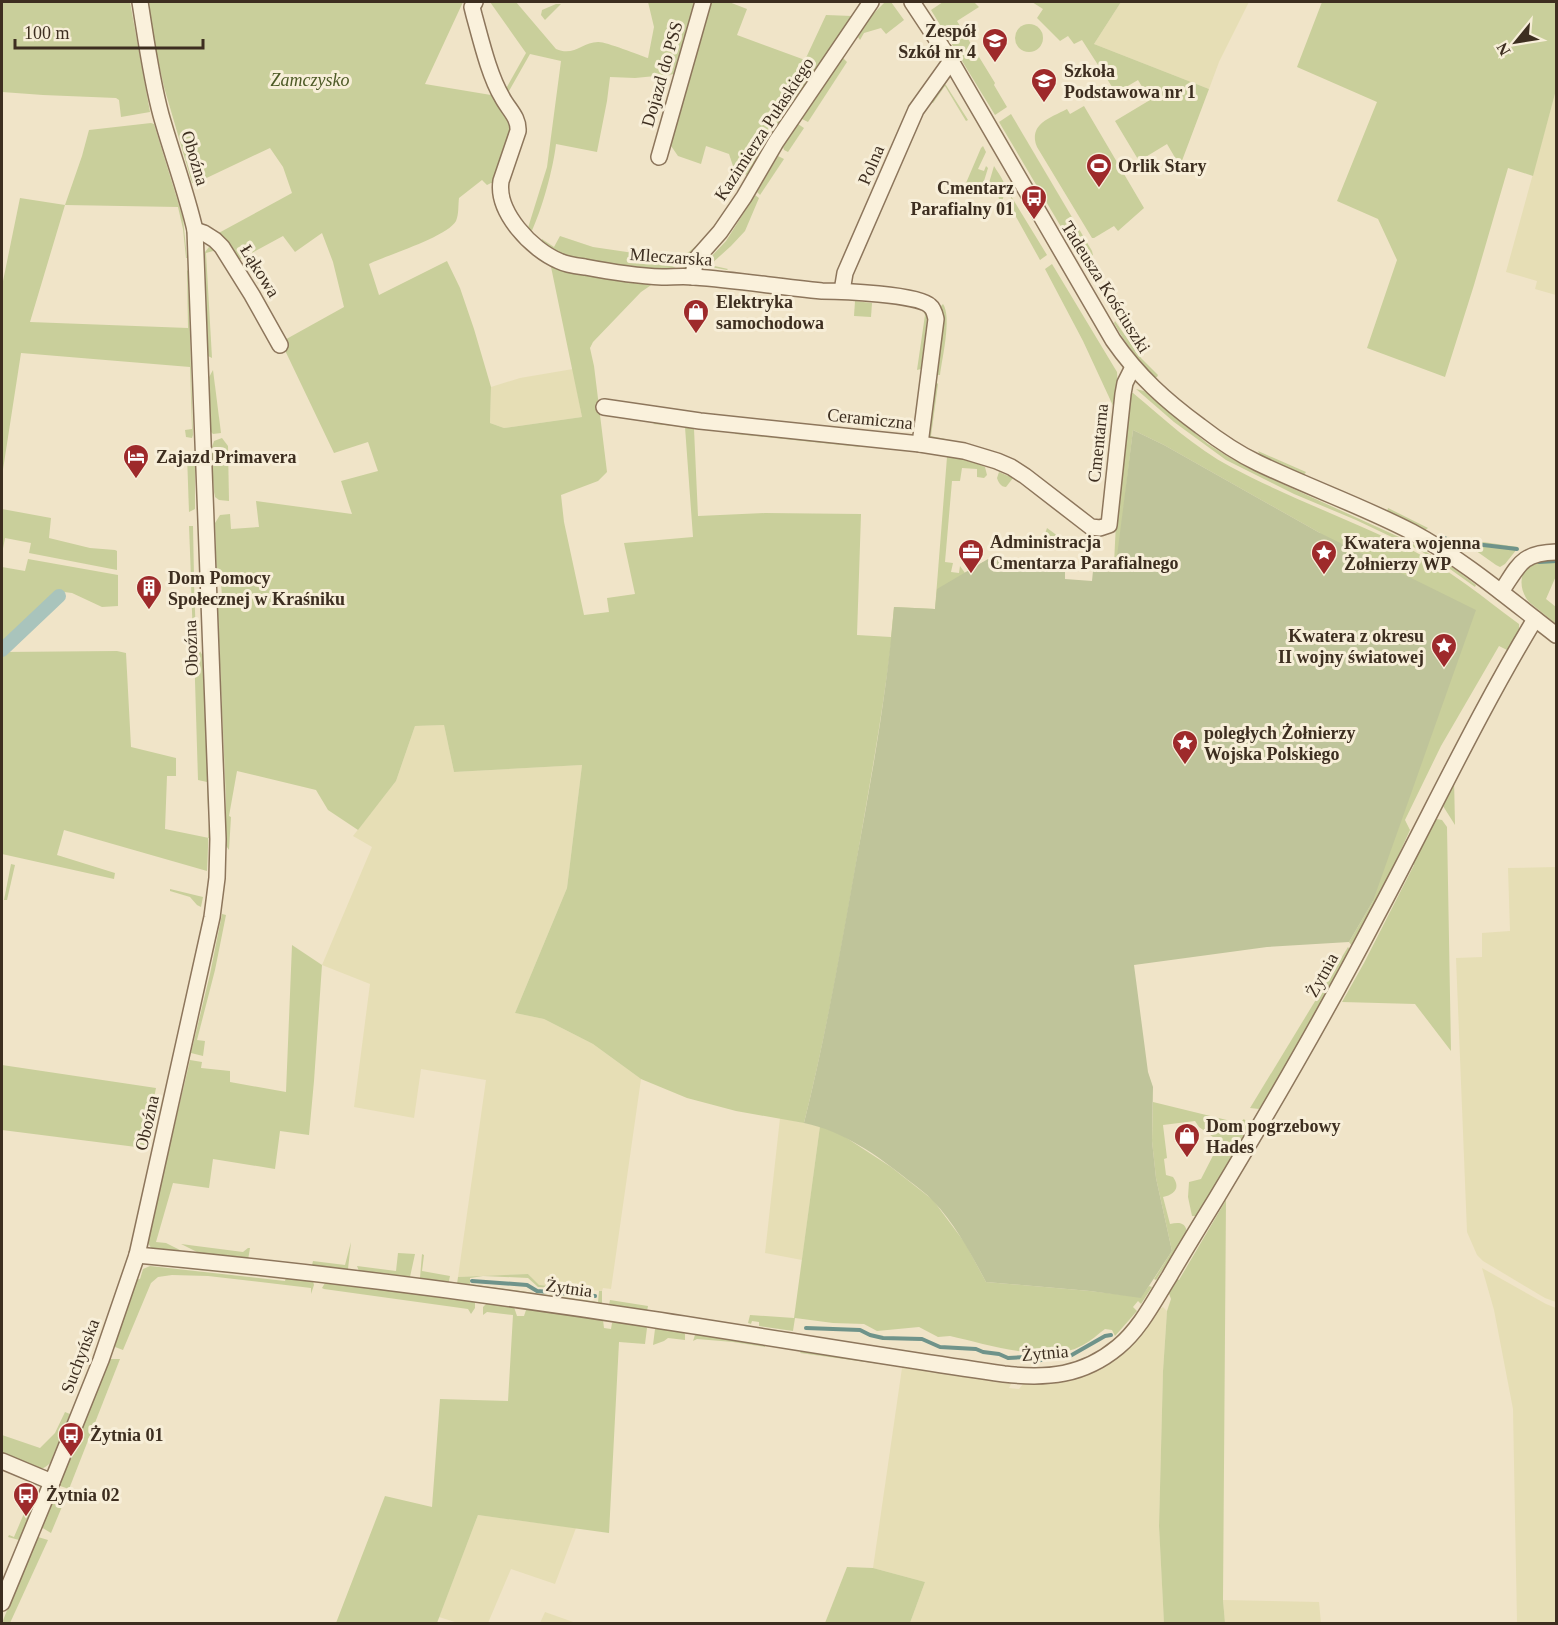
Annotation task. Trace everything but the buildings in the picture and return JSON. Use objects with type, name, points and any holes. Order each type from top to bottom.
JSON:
[{"type":"street","name":"Oboźna","points":[[137,1255],[204,957],[217,878],[218,839],[195,230],[159,108],[148,58],[140,2]]},
{"type":"street","name":"Dojazd do PSS","points":[[659,157],[703,2]]},
{"type":"street","name":"Kazimierza Pułaskiego","points":[[693,277],[697,258],[720,232],[744,197],[776,142],[872,2]]},
{"type":"street","name":"Tadeusza Kościuszki","points":[[912,2],[951,61],[1102,322],[1133,368],[1165,399],[1212,436],[1256,462],[1411,532],[1458,560],[1557,635]]},
{"type":"street","name":"Mleczarska","points":[[473,4],[493,78],[501,97],[518,125],[500,189],[506,211],[517,228],[548,256],[561,263],[663,277],[693,277],[822,291],[842,291],[921,301],[930,305],[936,319],[920,444]]},
{"type":"street","name":"Polna","points":[[842,291],[845,273],[916,110],[951,61]]},
{"type":"street","name":"Łąkowa","points":[[195,230],[204,233],[222,247],[280,345]]},
{"type":"street","name":"Cmentarna","points":[[1109,525],[1123,394],[1125,383],[1133,368]]},
{"type":"street","name":"Ceramiczna","points":[[604,407],[700,421],[920,444],[964,451],[1004,464],[1025,476],[1091,527],[1100,528],[1109,525]]},
{"type":"street","points":[[1501,592],[1523,560],[1535,554],[1557,552]]},
{"type":"street","name":"Żytnia","points":[[137,1255],[414,1286],[648,1319],[1004,1374],[1057,1375],[1086,1367],[1119,1346],[1137,1327],[1159,1293],[1332,999],[1535,619]]},
{"type":"street","name":"Suchyńska","points":[[2,1603],[107,1342],[137,1255]]},
{"type":"street","points":[[2,1461],[52,1482]]},
{"type":"shaded area","points":[[1121,2],[1249,2],[1219,62],[1209,89],[1094,44]]},
{"type":"shaded area","points":[[1556,90],[1556,295],[1535,289],[1537,281],[1506,272]]},
{"type":"shaded area","points":[[573,369],[582,417],[504,428],[490,423],[491,387],[520,378]]},
{"type":"shaded area","points":[[444,725],[454,772],[582,765],[567,888],[515,1013],[544,1019],[593,1044],[641,1079],[611,1289],[603,1288],[602,1291],[538,1285],[528,1274],[458,1277],[486,1080],[421,1069],[414,1118],[354,1107],[370,984],[322,965],[372,847],[353,836],[396,781],[415,726]]},
{"type":"shaded area","points":[[1556,867],[1556,1302],[1545,1298],[1483,1261],[1477,1255],[1467,1232],[1456,958],[1482,957],[1482,933],[1510,931],[1508,868]]},
{"type":"shaded area","points":[[780,1118],[820,1126],[802,1260],[765,1253]]},
{"type":"shaded area","points":[[1482,1268],[1556,1308],[1556,1623],[1517,1623],[1513,1409],[1494,1310]]},
{"type":"shaded area","points":[[1163,1307],[1167,1311],[1159,1526],[1164,1623],[910,1623],[925,1582],[873,1568],[902,1368],[1012,1382],[1009,1388],[1019,1389],[1023,1384],[1059,1382],[1095,1371],[1116,1359],[1138,1338],[1157,1310]]},
{"type":"shaded area","points":[[478,1515],[576,1528],[555,1584],[511,1569],[488,1623],[458,1623],[439,1617]]},
{"type":"shaded area","points":[[1223,1600],[1319,1602],[1321,1623],[1225,1623]]},
{"type":"shaded area","points":[[545,1612],[576,1623],[540,1623]]},
{"type":"green space","points":[[2,2],[130,2],[150,112],[121,117],[119,100],[116,98],[2,92]]},
{"type":"green space","name":"Zamczysko","points":[[149,2],[463,2],[425,84],[497,96],[513,122],[501,173],[493,183],[487,185],[482,180],[459,198],[457,218],[450,227],[429,239],[369,264],[379,295],[447,261],[460,288],[491,387],[490,423],[504,428],[582,417],[550,262],[657,281],[641,292],[593,342],[590,348],[607,472],[598,481],[561,495],[564,522],[584,615],[609,612],[607,598],[635,594],[624,543],[693,537],[685,427],[653,424],[657,422],[695,426],[698,516],[765,513],[861,514],[857,635],[891,637],[894,607],[935,609],[947,457],[926,453],[927,450],[964,458],[985,467],[987,475],[984,478],[977,477],[977,469],[962,468],[960,481],[952,481],[945,562],[953,563],[951,572],[959,573],[960,566],[965,573],[983,562],[977,586],[892,637],[874,759],[842,942],[825,1033],[804,1123],[736,1111],[687,1098],[641,1079],[593,1044],[544,1019],[515,1013],[567,888],[582,765],[454,772],[444,725],[415,726],[396,781],[358,830],[328,810],[316,790],[237,771],[229,816],[231,817],[229,850],[225,844],[226,800],[217,596],[222,596],[221,584],[217,582],[215,523],[220,515],[230,514],[231,529],[259,527],[256,501],[352,514],[341,481],[378,471],[368,442],[334,453],[281,342],[344,307],[333,262],[322,233],[295,252],[283,236],[235,262],[215,235],[292,193],[283,167],[270,148],[192,183],[164,87],[147,10],[150,9]]},
{"type":"green space","points":[[490,2],[516,2],[556,49],[568,51],[602,42],[648,58],[654,27],[648,2],[697,2],[676,74],[635,78],[610,77],[597,152],[556,144],[546,189],[531,233],[527,231],[547,167],[561,61],[530,54],[505,98],[503,94],[526,53]]},
{"type":"green space","points":[[709,2],[729,2],[747,9],[737,35],[805,60],[826,15],[852,16],[860,2],[866,2],[743,183],[748,175],[735,172],[729,154],[706,146],[701,164],[678,156],[669,143]]},
{"type":"green space","points":[[885,2],[891,2],[904,20],[886,34],[881,28],[864,33],[860,40],[858,37],[871,16]]},
{"type":"green space","points":[[943,2],[974,2],[979,7],[957,21],[1007,107],[995,115],[931,10]]},
{"type":"green space","points":[[1032,2],[1121,2],[1094,44],[1209,89],[1180,166],[1167,144],[1139,161],[1115,121],[1150,100],[1138,80],[1116,93],[1082,40],[1074,44],[1068,36],[1060,41],[1037,18],[1043,9]]},
{"type":"green space","points":[[1322,2],[1556,2],[1556,90],[1533,176],[1508,168],[1445,377],[1367,348],[1397,260],[1378,219],[1337,201],[1377,102],[1297,67]]},
{"type":"green space","points":[[561,4],[545,20],[541,15],[542,10]]},
{"type":"green space","points":[[1029,24],[1039,28],[1043,38],[1039,48],[1029,52],[1019,48],[1015,38],[1019,28]]},
{"type":"green space","points":[[843,58],[847,62],[808,122],[802,119]]},
{"type":"green space","points":[[944,82],[968,120],[966,121],[945,86],[933,103],[929,101]]},
{"type":"green space","name":"Orlik Stary","points":[[1084,106],[1144,208],[1118,231],[1114,226],[1094,238],[1037,147],[1035,139],[1038,127],[1042,123],[1067,109],[1070,114]]},
{"type":"green space","points":[[1011,114],[1092,251],[1093,255],[1083,264],[999,122]]},
{"type":"green space","points":[[154,124],[183,218],[187,258],[178,207],[65,205],[89,130]]},
{"type":"green space","points":[[798,124],[804,128],[788,152],[783,147]]},
{"type":"green space","points":[[983,146],[986,152],[978,169],[984,171],[986,166],[988,168],[984,181],[989,183],[994,166],[1002,178],[1005,190],[1000,208],[997,208],[999,198],[995,193],[979,190],[966,183]]},
{"type":"green space","points":[[778,156],[784,159],[760,195],[757,192]]},
{"type":"green space","points":[[755,195],[759,198],[745,231],[710,265],[728,269],[705,266],[726,241]]},
{"type":"green space","points":[[1011,196],[1047,255],[1040,260],[1014,215]]},
{"type":"green space","points":[[20,198],[65,205],[30,322],[188,328],[187,270],[193,435],[192,438],[186,437],[185,430],[192,429],[190,367],[21,353],[2,476],[2,286]]},
{"type":"green space","points":[[722,215],[725,216],[709,240],[692,256],[689,269],[685,273],[630,271],[590,266],[572,261],[541,243],[542,239],[554,247],[560,236],[593,247],[654,256],[683,272],[685,255],[703,240]]},
{"type":"green space","points":[[213,245],[220,249],[206,253],[212,358],[208,356],[205,252]]},
{"type":"green space","points":[[1052,264],[1117,372],[1118,389],[1115,410],[1083,341],[1045,269]]},
{"type":"green space","points":[[855,301],[872,303],[871,317],[854,316]]},
{"type":"green space","points":[[943,304],[946,310],[947,328],[940,375],[937,375],[940,307]]},
{"type":"green space","points":[[922,309],[926,312],[927,319],[921,369],[917,370],[925,315]]},
{"type":"green space","points":[[1115,321],[1141,358],[1158,375],[1157,377],[1133,352],[1118,330]]},
{"type":"green space","points":[[213,370],[221,433],[213,434],[211,432],[208,379]]},
{"type":"green space","points":[[937,383],[931,436],[950,440],[950,443],[931,440],[928,434],[934,384]]},
{"type":"green space","points":[[1136,389],[1144,391],[1208,444],[1227,456],[1256,472],[1408,541],[1455,569],[1476,585],[1475,587],[1417,549],[1294,494],[1226,460],[1174,422]]},
{"type":"green space","points":[[1133,393],[1180,433],[1218,459],[1275,489],[1410,549],[1452,575],[1519,624],[1519,632],[1507,650],[1499,646],[1441,746],[1405,820],[1410,830],[1395,863],[1399,865],[1354,949],[1349,942],[1373,901],[1320,533],[1164,445],[1133,430],[1117,564],[1114,564],[1128,394]]},
{"type":"green space","points":[[736,430],[859,444],[860,447],[735,434]]},
{"type":"green space","points":[[1133,430],[1164,445],[1320,533],[1476,610],[1373,901],[1349,942],[1267,947],[1134,965],[1148,1072],[1153,1087],[1152,1141],[1156,1178],[1172,1251],[1141,1298],[986,1282],[956,1230],[930,1198],[859,1145],[832,1132],[804,1123],[832,996],[867,803],[883,705],[894,607],[935,609],[937,589],[988,559],[1065,567],[1065,579],[1092,581],[1093,571],[1115,572]]},
{"type":"green space","points":[[222,438],[228,446],[229,501],[219,500],[215,497],[214,492],[211,450],[214,441]]},
{"type":"green space","points":[[1258,451],[1306,472],[1304,475],[1260,455]]},
{"type":"green space","points":[[187,455],[195,459],[195,509],[189,512]]},
{"type":"green space","points":[[999,472],[1013,478],[1006,487],[998,481]]},
{"type":"green space","points":[[1388,508],[1428,528],[1425,530],[1387,511]]},
{"type":"green space","points":[[2,509],[51,518],[49,538],[90,548],[117,551],[117,570],[29,553],[31,543],[5,538],[2,554]]},
{"type":"green space","points":[[189,526],[193,526],[194,577],[191,578]]},
{"type":"green space","points":[[1047,528],[1066,542],[1065,547],[1059,547],[1059,539],[1046,537]]},
{"type":"green space","points":[[1476,541],[1518,547],[1500,567],[1472,548]]},
{"type":"green space","points":[[1556,557],[1556,576],[1546,599],[1556,607],[1556,624],[1529,602],[1523,592],[1522,576],[1532,563]]},
{"type":"green space","points":[[28,559],[118,575],[118,606],[102,607],[72,593],[64,592],[2,650],[2,567],[25,571]]},
{"type":"green space","points":[[194,583],[196,638],[193,639],[191,584]]},
{"type":"green space","points":[[194,648],[198,648],[203,656],[208,763],[208,822],[207,782],[198,780]]},
{"type":"green space","points":[[117,651],[126,653],[131,747],[176,758],[176,776],[167,776],[165,829],[208,838],[207,871],[64,830],[57,855],[115,873],[114,879],[2,854],[2,652]]},
{"type":"green space","points":[[1477,734],[1478,738],[1459,768]]},
{"type":"green space","points":[[1454,779],[1455,825],[1442,802]]},
{"type":"green space","points":[[1437,819],[1442,820],[1447,827],[1451,1051],[1415,1004],[1342,1002],[1414,865],[1411,862],[1431,823]]},
{"type":"green space","points":[[11,864],[15,865],[7,900],[4,900]]},
{"type":"green space","points":[[170,889],[203,897],[201,907],[190,897],[170,891]]},
{"type":"green space","points":[[222,914],[226,915],[197,1040],[205,1041],[203,1056],[191,1053]]},
{"type":"green space","points":[[292,945],[322,965],[309,1135],[280,1131],[275,1169],[213,1159],[209,1188],[173,1183],[156,1242],[166,1243],[188,1254],[152,1249],[147,1242],[190,1060],[202,1062],[201,1068],[230,1071],[230,1082],[286,1092]]},
{"type":"green space","points":[[1348,947],[1352,953],[1262,1105],[1259,1109],[1250,1108]]},
{"type":"green space","points":[[2,1065],[156,1088],[144,1148],[2,1130]]},
{"type":"green space","points":[[1153,1102],[1239,1123],[1244,1119],[1249,1125],[1200,1213],[1192,1216],[1188,1197],[1189,1182],[1201,1179],[1220,1142],[1199,1127],[1195,1121],[1163,1125],[1167,1158],[1164,1159],[1166,1175],[1173,1177],[1176,1188],[1173,1193],[1163,1197],[1170,1224],[1182,1224],[1187,1233],[1170,1264],[1167,1263],[1156,1280],[1154,1279],[1172,1251],[1156,1178],[1152,1141]]},
{"type":"green space","points":[[820,1126],[842,1135],[891,1167],[933,1200],[965,1243],[986,1282],[1141,1297],[1149,1286],[1152,1287],[1141,1304],[1138,1301],[1133,1307],[1137,1311],[1115,1336],[1112,1330],[1105,1329],[1083,1345],[1069,1351],[1053,1353],[1018,1351],[950,1336],[938,1337],[919,1327],[877,1331],[864,1324],[795,1318],[793,1331],[759,1326],[759,1322],[748,1323],[750,1315],[794,1318]]},
{"type":"green space","points":[[1226,1200],[1223,1600],[1225,1623],[1164,1624],[1159,1526],[1163,1371],[1167,1311],[1171,1299],[1168,1291],[1175,1277],[1179,1280]]},
{"type":"green space","points":[[351,1242],[347,1270],[312,1265],[313,1261],[345,1265]]},
{"type":"green space","points":[[181,1244],[243,1252],[250,1248],[248,1260],[203,1255]]},
{"type":"green space","points":[[398,1253],[415,1254],[410,1277],[359,1271],[357,1266],[396,1271]]},
{"type":"green space","points":[[422,1254],[424,1255],[422,1271],[450,1276],[448,1283],[420,1278]]},
{"type":"green space","points":[[150,1266],[285,1281],[286,1277],[310,1280],[314,1285],[311,1294],[311,1288],[208,1276],[158,1277],[151,1283],[123,1350],[115,1347],[113,1343],[136,1279],[140,1279],[143,1269]]},
{"type":"green space","points":[[528,1274],[539,1285],[593,1290],[538,1287],[528,1278],[483,1276],[470,1278],[470,1284],[598,1302],[599,1291],[602,1291],[602,1304],[457,1284],[458,1277]]},
{"type":"green space","points":[[325,1283],[473,1301],[475,1308],[471,1314],[468,1309],[324,1289],[322,1288]]},
{"type":"green space","points":[[610,1300],[648,1306],[647,1311],[609,1305]]},
{"type":"green space","points":[[487,1303],[514,1307],[517,1316],[524,1316],[526,1310],[530,1310],[603,1320],[604,1328],[611,1329],[612,1323],[615,1322],[647,1328],[645,1344],[619,1342],[609,1533],[478,1515],[437,1623],[336,1623],[385,1496],[432,1507],[440,1399],[508,1401],[513,1315],[487,1312],[483,1315],[483,1307]]},
{"type":"green space","points":[[655,1329],[683,1332],[685,1340],[668,1338],[653,1345]]},
{"type":"green space","points":[[697,1333],[765,1343],[765,1347],[697,1339],[693,1341]]},
{"type":"green space","points":[[802,1350],[1012,1382],[800,1353]]},
{"type":"green space","points":[[120,1359],[69,1489],[60,1486],[107,1361]]},
{"type":"green space","points":[[65,1412],[70,1414],[50,1463],[46,1467],[37,1469],[2,1454],[2,1435],[40,1448],[55,1433]]},
{"type":"green space","points":[[58,1493],[66,1497],[51,1533],[41,1527],[54,1494]]},
{"type":"green space","points":[[28,1504],[33,1507],[19,1540],[8,1537],[9,1535],[14,1537]]},
{"type":"green space","points":[[38,1537],[48,1540],[10,1623],[2,1623],[35,1540]]},
{"type":"green space","points":[[847,1567],[873,1568],[925,1582],[910,1623],[825,1623]]},
{"type":"waterway","points":[[1442,537],[1455,542]]},
{"type":"waterway","points":[[1475,544],[1517,549]]},
{"type":"waterway","points":[[1539,562],[1556,561]]},
{"type":"waterway","points":[[2,650],[59,596]]},
{"type":"waterway","points":[[472,1281],[527,1285],[537,1291],[595,1296]]},
{"type":"waterway","points":[[806,1328],[860,1330],[883,1338],[922,1339],[940,1347],[976,1349],[1008,1358],[1026,1357],[1034,1361],[1070,1356],[1105,1336],[1111,1335]]},
{"type":"place","name":"Zespół Szkół nr 4","points":[[995,64]]},
{"type":"place","name":"Szkoła Podstawowa nr 1","points":[[1044,104]]},
{"type":"place","name":"Orlik Stary","points":[[1099,189]]},
{"type":"place","name":"Cmentarz Parafialny 01","points":[[1034,221]]},
{"type":"place","name":"Elektryka samochodowa","points":[[696,335]]},
{"type":"place","name":"Zajazd Primavera","points":[[136,480]]},
{"type":"place","name":"Administracja Cmentarza Parafialnego","points":[[971,575]]},
{"type":"place","name":"Kwatera wojenna Żołnierzy WP","points":[[1324,576]]},
{"type":"place","name":"Dom Pomocy Społecznej w Kraśniku","points":[[149,611]]},
{"type":"place","name":"Kwatera z okresu II wojny światowej","points":[[1444,669]]},
{"type":"place","name":"poległych Żołnierzy Wojska Polskiego","points":[[1185,766]]},
{"type":"place","name":"Dom pogrzebowy Hades","points":[[1187,1159]]},
{"type":"place","name":"Żytnia 01","points":[[71,1458]]},
{"type":"place","name":"Żytnia 02","points":[[26,1518]]}]
